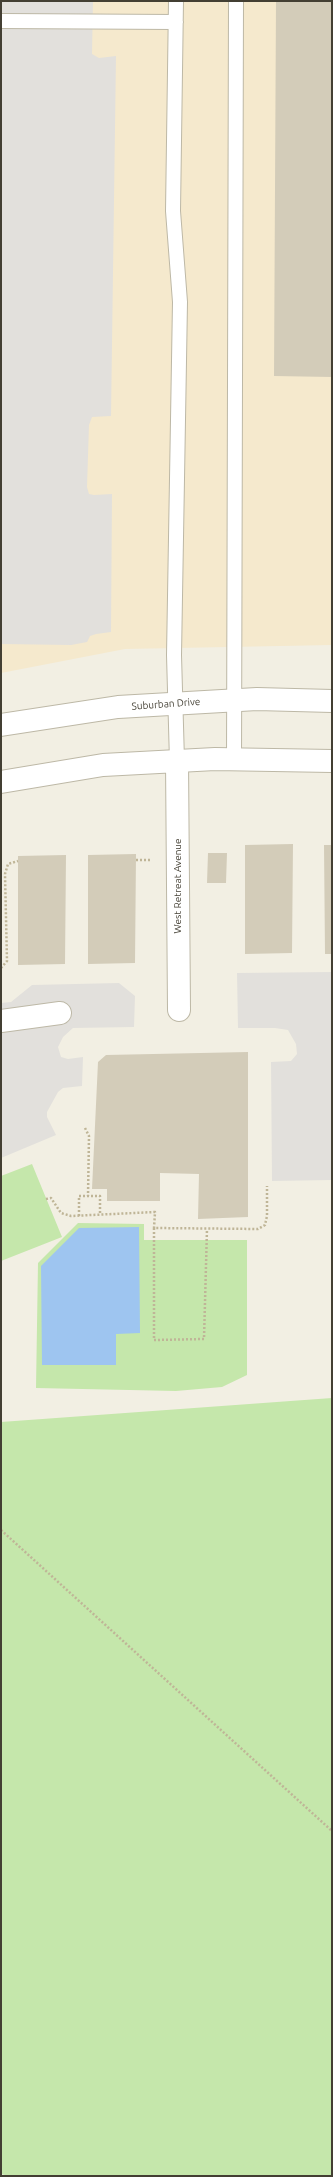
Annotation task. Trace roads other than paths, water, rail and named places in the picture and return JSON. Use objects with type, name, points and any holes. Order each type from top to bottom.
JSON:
[{"type":"street","name":"Suburban Drive","points":[[1,725],[118,707],[257,699],[332,701]]},
{"type":"street","points":[[1,782],[103,765],[234,759],[332,761]]},
{"type":"street","name":"West Retreat Avenue","points":[[177,761],[179,1010]]},
{"type":"street","points":[[1,1021],[60,1013]]},
{"type":"lane","points":[[176,1],[173,211],[180,302],[174,704],[177,761]]},
{"type":"lane","points":[[234,759],[236,1]]},
{"type":"lane","points":[[1,21],[176,22]]},
{"type":"water","points":[[139,1227],[140,1333],[116,1334],[116,1365],[42,1365],[41,1266],[79,1228]]}]
